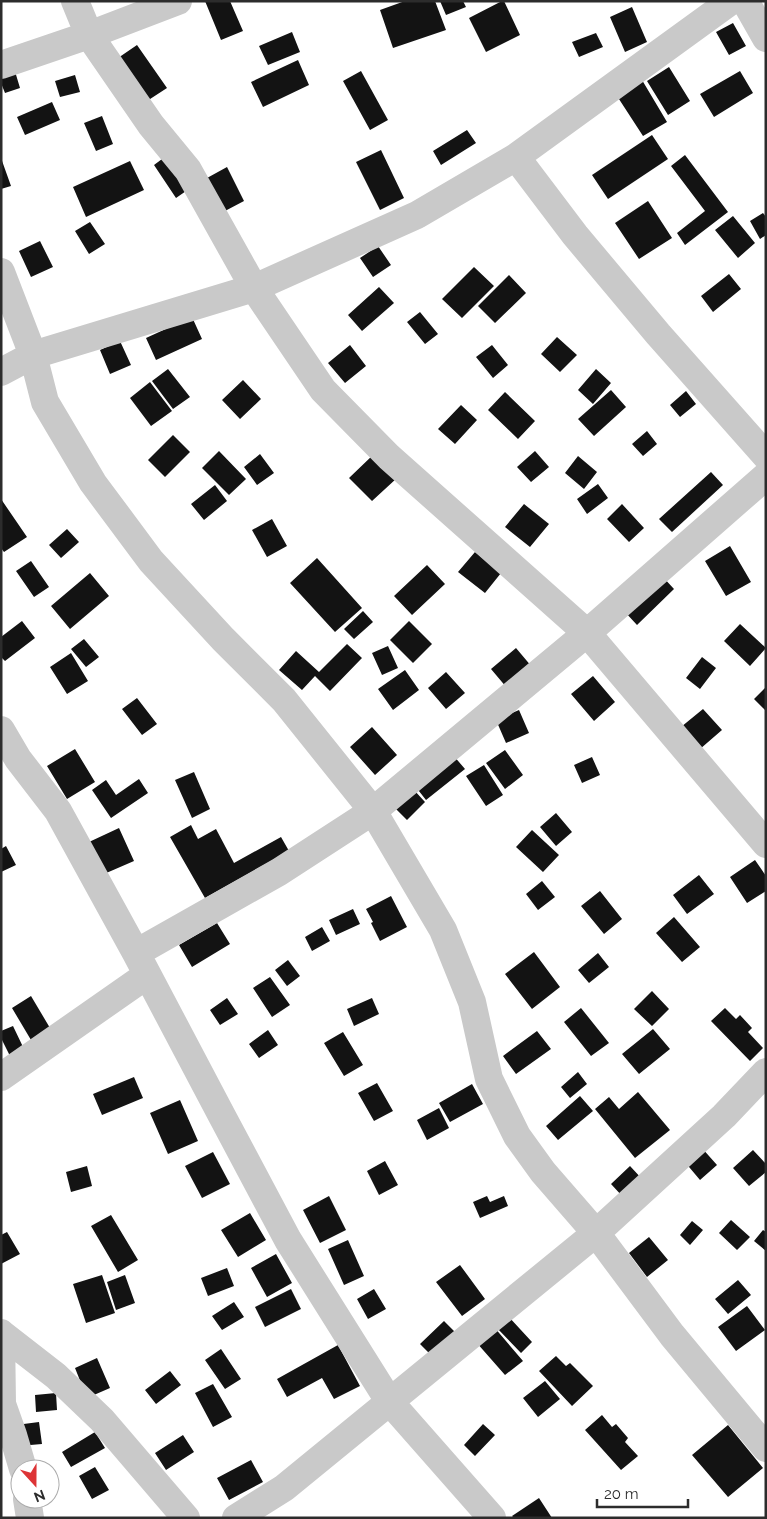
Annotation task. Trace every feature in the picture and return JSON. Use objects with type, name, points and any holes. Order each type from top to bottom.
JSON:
[{"type":"street","points":[[75,1],[89,36],[151,125],[188,170],[254,288],[323,390],[388,456],[587,633],[766,844]]},
{"type":"street","points":[[1,65],[89,36],[178,1]]},
{"type":"street","points":[[1,372],[32,355],[254,288],[417,214],[516,157],[731,1]]},
{"type":"street","points":[[745,1],[766,38]]},
{"type":"street","points":[[516,157],[575,235],[766,456]]},
{"type":"street","points":[[1,272],[32,355],[45,402],[98,490],[151,561],[223,639],[284,700],[373,812],[443,930],[472,1002],[489,1079],[517,1136],[543,1172],[596,1233],[672,1335],[766,1448]]},
{"type":"street","points":[[1,1077],[142,964],[279,872],[373,812],[587,633],[766,476]]},
{"type":"street","points":[[1,730],[18,759],[58,811],[142,964],[288,1240],[389,1401],[492,1518]]},
{"type":"street","points":[[236,1518],[284,1488],[596,1233],[724,1116],[766,1072]]},
{"type":"street","points":[[2,1334],[2,1404],[20,1459]]},
{"type":"street","points":[[2,1334],[56,1376],[102,1420],[142,1466],[174,1516]]},
{"type":"building","points":[[205,1],[230,1],[243,31],[221,40]]},
{"type":"building","points":[[405,1],[435,1],[446,30],[393,48],[380,10]]},
{"type":"building","points":[[440,1],[463,1],[466,7],[446,15]]},
{"type":"building","points":[[504,1],[520,35],[486,52],[469,18]]},
{"type":"building","points":[[632,7],[647,42],[625,52],[610,17]]},
{"type":"building","points":[[733,23],[746,46],[729,55],[716,32]]},
{"type":"building","points":[[292,32],[300,52],[268,65],[259,46]]},
{"type":"building","points":[[596,33],[603,47],[579,57],[572,42]]},
{"type":"building","points":[[137,45],[167,88],[147,101],[118,58]]},
{"type":"building","points":[[298,60],[309,85],[263,107],[251,82]]},
{"type":"building","points":[[669,67],[690,101],[668,115],[647,81]]},
{"type":"building","points":[[14,68],[20,88],[5,93],[1,83],[1,72]]},
{"type":"building","points":[[361,71],[388,120],[370,130],[343,81]]},
{"type":"building","points":[[740,71],[753,93],[714,117],[700,94]]},
{"type":"building","points":[[75,75],[80,92],[60,97],[55,81]]},
{"type":"building","points":[[642,80],[667,122],[643,136],[617,96]]},
{"type":"building","points":[[52,102],[60,120],[25,135],[17,117]]},
{"type":"building","points":[[102,116],[113,144],[96,151],[84,123]]},
{"type":"building","points":[[467,130],[476,143],[441,165],[433,151]]},
{"type":"building","points":[[652,135],[668,159],[608,199],[592,175]]},
{"type":"building","points":[[381,150],[404,198],[380,210],[356,162]]},
{"type":"building","points":[[685,155],[728,212],[685,245],[677,233],[705,211],[671,166]]},
{"type":"building","points":[[166,156],[189,189],[176,198],[154,165]]},
{"type":"building","points":[[1,158],[11,186],[1,189]]},
{"type":"building","points":[[130,161],[144,190],[86,217],[73,187]]},
{"type":"building","points":[[227,167],[244,201],[225,211],[207,178]]},
{"type":"building","points":[[648,201],[672,238],[639,259],[615,223]]},
{"type":"building","points":[[763,213],[766,217],[766,235],[760,239],[750,221]]},
{"type":"building","points":[[733,216],[755,243],[738,258],[715,230]]},
{"type":"building","points":[[90,222],[105,244],[89,254],[75,231]]},
{"type":"building","points":[[40,241],[53,267],[31,277],[19,251]]},
{"type":"building","points":[[378,246],[391,265],[373,277],[360,258]]},
{"type":"building","points":[[474,267],[494,286],[462,318],[442,299]]},
{"type":"building","points":[[729,274],[741,289],[713,312],[701,296]]},
{"type":"building","points":[[509,275],[526,293],[495,323],[478,306]]},
{"type":"building","points":[[379,287],[394,303],[362,331],[348,315]]},
{"type":"building","points":[[420,312],[438,334],[425,344],[407,322]]},
{"type":"building","points":[[192,317],[202,339],[156,360],[146,338]]},
{"type":"building","points":[[557,337],[577,355],[560,372],[541,354]]},
{"type":"building","points":[[120,341],[131,365],[110,374],[100,350]]},
{"type":"building","points":[[350,345],[366,366],[345,383],[328,363]]},
{"type":"building","points":[[492,345],[508,365],[493,378],[476,357]]},
{"type":"building","points":[[168,369],[190,397],[173,409],[152,381]]},
{"type":"building","points":[[596,369],[611,383],[593,404],[578,390]]},
{"type":"building","points":[[243,380],[261,399],[240,419],[222,400]]},
{"type":"building","points":[[150,382],[172,411],[151,426],[130,398]]},
{"type":"building","points":[[611,390],[626,407],[594,436],[578,419]]},
{"type":"building","points":[[686,391],[696,404],[680,417],[670,405]]},
{"type":"building","points":[[505,392],[535,421],[518,439],[488,410]]},
{"type":"building","points":[[461,405],[477,420],[455,444],[438,429]]},
{"type":"building","points":[[647,431],[657,444],[643,456],[632,444]]},
{"type":"building","points":[[173,435],[190,452],[165,477],[148,460]]},
{"type":"building","points":[[219,451],[246,479],[229,495],[202,468]]},
{"type":"building","points":[[535,451],[549,467],[531,482],[517,467]]},
{"type":"building","points":[[260,454],[274,473],[257,485],[244,467]]},
{"type":"building","points":[[374,454],[397,478],[372,501],[349,478]]},
{"type":"building","points":[[578,456],[597,472],[584,489],[565,473]]},
{"type":"building","points":[[711,472],[723,485],[672,532],[659,519]]},
{"type":"building","points":[[598,484],[608,498],[587,514],[577,499]]},
{"type":"building","points":[[215,485],[227,501],[204,520],[191,504]]},
{"type":"building","points":[[1,499],[27,537],[4,552],[1,548]]},
{"type":"building","points":[[524,504],[549,524],[530,547],[505,527]]},
{"type":"building","points":[[622,504],[644,528],[629,542],[607,519]]},
{"type":"building","points":[[272,519],[287,546],[267,557],[252,530]]},
{"type":"building","points":[[67,529],[79,542],[61,558],[49,545]]},
{"type":"building","points":[[730,546],[751,582],[726,596],[705,561]]},
{"type":"building","points":[[475,552],[501,573],[485,593],[458,572]]},
{"type":"building","points":[[317,558],[362,608],[335,632],[290,583]]},
{"type":"building","points":[[31,561],[49,587],[34,597],[16,571]]},
{"type":"building","points":[[427,565],[445,584],[412,615],[394,596]]},
{"type":"building","points":[[90,573],[109,596],[70,629],[51,606]]},
{"type":"building","points":[[662,576],[674,589],[637,625],[625,612]]},
{"type":"building","points":[[363,611],[373,622],[354,639],[344,629]]},
{"type":"building","points":[[22,621],[35,638],[5,661],[1,657],[1,637]]},
{"type":"building","points":[[409,621],[432,644],[413,663],[390,640]]},
{"type":"building","points":[[740,624],[766,648],[750,666],[724,641]]},
{"type":"building","points":[[84,639],[99,657],[86,667],[71,649]]},
{"type":"building","points":[[347,644],[362,658],[330,691],[315,676],[302,690],[279,670],[296,651],[319,672]]},
{"type":"building","points":[[388,646],[398,668],[382,675],[372,653]]},
{"type":"building","points":[[516,648],[532,667],[507,688],[491,669]]},
{"type":"building","points":[[71,653],[88,681],[67,694],[50,667]]},
{"type":"building","points":[[702,657],[716,668],[700,689],[686,678]]},
{"type":"building","points":[[405,670],[419,690],[393,710],[378,689]]},
{"type":"building","points":[[446,672],[465,693],[446,709],[428,688]]},
{"type":"building","points":[[593,676],[615,702],[594,721],[571,694]]},
{"type":"building","points":[[766,687],[766,711],[754,699]]},
{"type":"building","points":[[137,698],[157,724],[142,735],[122,709]]},
{"type":"building","points":[[703,709],[722,730],[700,749],[681,727]]},
{"type":"building","points":[[519,710],[529,733],[506,743],[496,720]]},
{"type":"building","points":[[372,727],[397,755],[375,775],[350,747]]},
{"type":"building","points":[[75,749],[95,782],[67,799],[47,766]]},
{"type":"building","points":[[505,750],[523,775],[505,789],[486,763]]},
{"type":"building","points":[[453,755],[465,769],[426,800],[415,786]]},
{"type":"building","points":[[592,757],[600,775],[582,783],[574,765]]},
{"type":"building","points":[[484,765],[503,795],[486,806],[466,776]]},
{"type":"building","points":[[194,772],[210,809],[192,818],[175,780]]},
{"type":"building","points":[[139,779],[148,793],[111,818],[92,790],[106,780],[116,795]]},
{"type":"building","points":[[414,790],[425,802],[407,820],[395,808]]},
{"type":"building","points":[[556,813],[572,832],[556,846],[540,827]]},
{"type":"building","points":[[191,825],[198,839],[216,829],[234,863],[281,837],[289,851],[205,898],[170,837]]},
{"type":"building","points":[[119,828],[134,861],[104,874],[89,842]]},
{"type":"building","points":[[532,830],[559,855],[543,872],[516,847]]},
{"type":"building","points":[[6,846],[16,865],[1,872],[1,849]]},
{"type":"building","points":[[755,860],[766,876],[766,891],[747,903],[730,877]]},
{"type":"building","points":[[699,875],[714,894],[687,914],[673,895]]},
{"type":"building","points":[[542,881],[555,897],[538,910],[526,894]]},
{"type":"building","points":[[600,891],[622,919],[604,934],[581,906]]},
{"type":"building","points":[[391,896],[407,927],[380,941],[366,909]]},
{"type":"building","points":[[353,909],[360,924],[336,935],[329,920]]},
{"type":"building","points":[[674,917],[700,947],[682,962],[656,933]]},
{"type":"building","points":[[217,923],[230,944],[192,967],[179,945]]},
{"type":"building","points":[[322,927],[330,941],[312,951],[305,937]]},
{"type":"building","points":[[534,952],[560,987],[532,1009],[505,974]]},
{"type":"building","points":[[598,953],[609,967],[589,983],[578,970]]},
{"type":"building","points":[[288,960],[300,976],[287,986],[275,970]]},
{"type":"building","points":[[270,977],[290,1005],[272,1017],[253,988]]},
{"type":"building","points":[[652,991],[669,1009],[652,1026],[634,1009]]},
{"type":"building","points":[[31,996],[50,1028],[31,1040],[12,1008]]},
{"type":"building","points":[[227,998],[238,1014],[220,1025],[210,1010]]},
{"type":"building","points":[[372,998],[379,1014],[354,1026],[347,1009]]},
{"type":"building","points":[[581,1008],[609,1043],[591,1056],[564,1022]]},
{"type":"building","points":[[725,1008],[736,1019],[740,1015],[752,1028],[748,1032],[763,1048],[750,1061],[711,1021]]},
{"type":"building","points":[[13,1026],[24,1049],[10,1056],[1,1038],[1,1031]]},
{"type":"building","points":[[653,1029],[670,1049],[639,1074],[622,1054]]},
{"type":"building","points":[[268,1030],[278,1045],[259,1058],[249,1044]]},
{"type":"building","points":[[537,1031],[551,1049],[516,1074],[503,1056]]},
{"type":"building","points":[[343,1032],[363,1065],[344,1076],[324,1043]]},
{"type":"building","points":[[578,1072],[587,1084],[570,1098],[561,1087]]},
{"type":"building","points":[[134,1077],[143,1098],[102,1115],[93,1094]]},
{"type":"building","points":[[377,1083],[393,1111],[374,1121],[358,1093]]},
{"type":"building","points":[[472,1084],[483,1104],[450,1122],[439,1103]]},
{"type":"building","points":[[638,1092],[670,1130],[635,1158],[595,1109],[609,1097],[619,1109]]},
{"type":"building","points":[[580,1096],[593,1111],[558,1140],[546,1126]]},
{"type":"building","points":[[180,1100],[198,1141],[168,1154],[150,1113]]},
{"type":"building","points":[[439,1108],[449,1128],[427,1140],[417,1120]]},
{"type":"building","points":[[701,1147],[717,1165],[700,1180],[684,1161]]},
{"type":"building","points":[[753,1150],[766,1164],[766,1172],[749,1186],[733,1168]]},
{"type":"building","points":[[213,1152],[230,1184],[202,1198],[185,1166]]},
{"type":"building","points":[[385,1161],[398,1185],[379,1195],[367,1171]]},
{"type":"building","points":[[87,1166],[92,1186],[71,1192],[66,1172]]},
{"type":"building","points":[[630,1166],[643,1180],[623,1197],[611,1184]]},
{"type":"building","points":[[329,1196],[346,1230],[320,1243],[303,1210]]},
{"type":"building","points":[[487,1196],[490,1202],[504,1196],[508,1206],[480,1218],[473,1202]]},
{"type":"building","points":[[250,1213],[266,1240],[238,1257],[221,1230]]},
{"type":"building","points":[[111,1215],[138,1260],[118,1272],[91,1226]]},
{"type":"building","points":[[731,1220],[750,1237],[737,1250],[719,1233]]},
{"type":"building","points":[[692,1221],[703,1230],[690,1245],[680,1235]]},
{"type":"building","points":[[763,1230],[766,1232],[766,1251],[754,1241]]},
{"type":"building","points":[[7,1232],[20,1254],[1,1264],[1,1235]]},
{"type":"building","points":[[649,1237],[668,1260],[647,1277],[629,1253]]},
{"type":"building","points":[[348,1240],[364,1276],[344,1285],[328,1249]]},
{"type":"building","points":[[276,1254],[292,1283],[267,1297],[251,1268]]},
{"type":"building","points":[[460,1265],[485,1299],[462,1316],[436,1282]]},
{"type":"building","points":[[227,1268],[234,1286],[208,1296],[201,1278]]},
{"type":"building","points":[[102,1275],[115,1313],[86,1323],[73,1284]]},
{"type":"building","points":[[125,1275],[135,1303],[116,1310],[107,1282]]},
{"type":"building","points":[[738,1280],[751,1295],[728,1314],[715,1299]]},
{"type":"building","points":[[291,1289],[301,1309],[265,1327],[255,1307]]},
{"type":"building","points":[[374,1289],[386,1309],[368,1319],[357,1299]]},
{"type":"building","points":[[234,1302],[244,1317],[222,1330],[212,1316]]},
{"type":"building","points":[[747,1306],[765,1330],[736,1351],[718,1327]]},
{"type":"building","points":[[508,1316],[532,1342],[521,1353],[496,1327]]},
{"type":"building","points":[[444,1321],[455,1332],[431,1355],[420,1344]]},
{"type":"building","points":[[494,1327],[523,1361],[505,1375],[476,1342]]},
{"type":"building","points":[[338,1345],[360,1386],[334,1399],[322,1378],[287,1397],[277,1379]]},
{"type":"building","points":[[221,1349],[241,1379],[225,1389],[205,1360]]},
{"type":"building","points":[[556,1356],[566,1366],[570,1363],[593,1386],[572,1406],[539,1371]]},
{"type":"building","points":[[97,1358],[110,1388],[87,1398],[75,1368]]},
{"type":"building","points":[[170,1371],[181,1385],[156,1404],[145,1390]]},
{"type":"building","points":[[545,1381],[560,1399],[538,1417],[523,1398]]},
{"type":"building","points":[[213,1384],[232,1417],[213,1427],[195,1393]]},
{"type":"building","points":[[56,1393],[57,1410],[36,1412],[35,1395]]},
{"type":"building","points":[[602,1415],[612,1427],[616,1424],[628,1438],[625,1442],[638,1456],[621,1470],[585,1430]]},
{"type":"building","points":[[39,1422],[42,1444],[19,1446],[16,1425]]},
{"type":"building","points":[[483,1424],[495,1435],[475,1456],[464,1445]]},
{"type":"building","points":[[728,1425],[763,1468],[728,1497],[692,1455]]},
{"type":"building","points":[[95,1432],[105,1448],[71,1467],[62,1452]]},
{"type":"building","points":[[183,1435],[194,1452],[166,1470],[155,1453]]},
{"type":"building","points":[[251,1460],[263,1482],[229,1500],[217,1478]]},
{"type":"building","points":[[95,1467],[109,1490],[92,1499],[79,1476]]},
{"type":"building","points":[[539,1498],[552,1518],[514,1518],[512,1516]]}]
